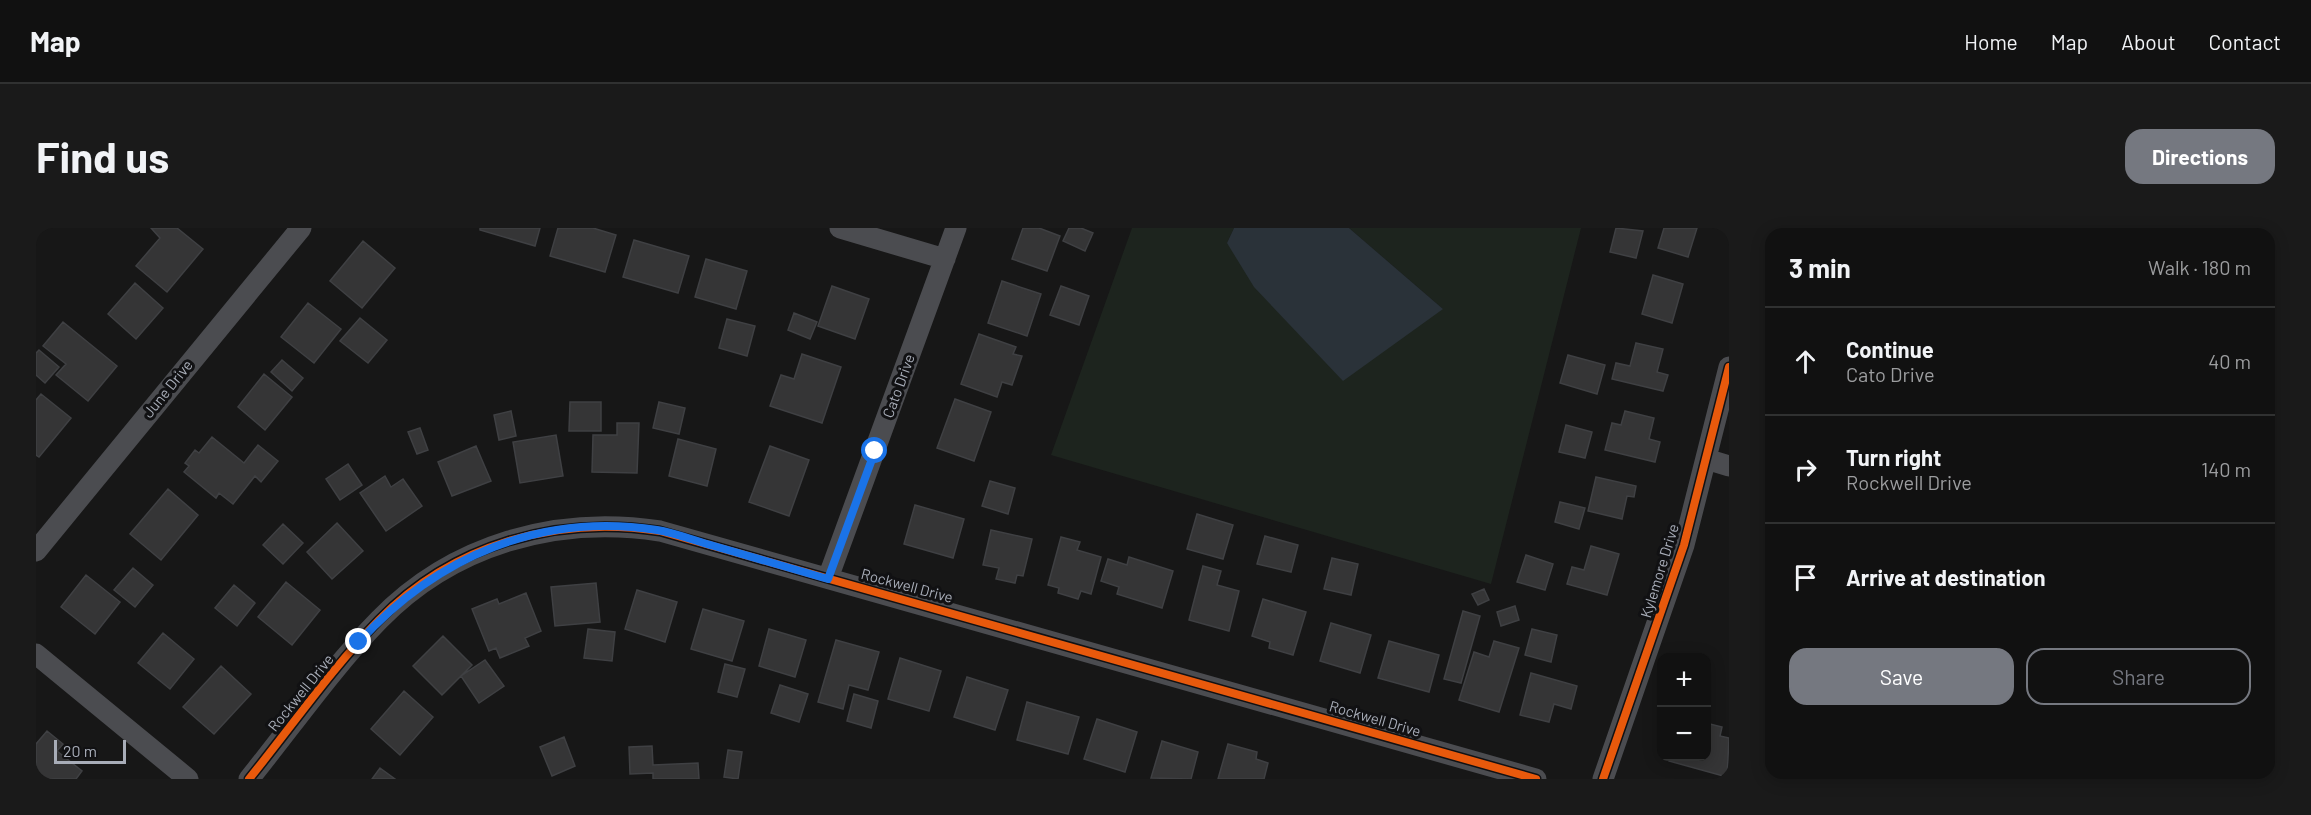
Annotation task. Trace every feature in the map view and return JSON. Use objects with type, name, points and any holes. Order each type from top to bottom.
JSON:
[{"type":"street","name":"June Drive","points":[[36,550],[301,228]]},
{"type":"street","points":[[840,228],[945,259]]},
{"type":"street","name":"Cato Drive","points":[[828,579],[956,228]]},
{"type":"street","name":"Kylemore Drive","points":[[1603,779],[1684,545],[1729,367]]},
{"type":"street","points":[[1706,459],[1729,466]]},
{"type":"street","name":"Rockwell Drive","points":[[249,779],[381,618],[408,594],[439,573],[495,544],[566,527],[634,527],[660,531],[1536,779]]},
{"type":"street","points":[[36,654],[188,779]]},
{"type":"shaded area","points":[[1132,228],[1234,228],[1227,243],[1443,309],[1349,228],[1581,228],[1491,584],[1051,455]]},
{"type":"shaded area","points":[[1234,228],[1349,228],[1443,309],[1343,381],[1254,287],[1227,243]]},
{"type":"building","points":[[151,228],[177,228],[203,249],[167,292],[136,266],[160,238]]},
{"type":"building","points":[[480,228],[540,228],[535,246],[480,230]]},
{"type":"building","points":[[558,228],[593,228],[616,235],[605,272],[550,256]]},
{"type":"building","points":[[1023,228],[1039,228],[1060,236],[1047,271],[1012,259]]},
{"type":"building","points":[[1069,228],[1081,228],[1093,233],[1085,251],[1063,241]]},
{"type":"building","points":[[1616,228],[1643,231],[1636,258],[1610,252]]},
{"type":"building","points":[[1664,228],[1697,228],[1688,257],[1658,248]]},
{"type":"building","points":[[634,240],[689,256],[678,293],[623,277]]},
{"type":"building","points":[[363,241],[395,268],[362,308],[330,281]]},
{"type":"building","points":[[706,259],[747,271],[736,309],[695,297]]},
{"type":"building","points":[[1653,275],[1683,284],[1672,323],[1642,314]]},
{"type":"building","points":[[1002,281],[1041,294],[1027,336],[988,323]]},
{"type":"building","points":[[135,283],[163,308],[136,339],[108,314]]},
{"type":"building","points":[[832,286],[869,299],[855,339],[818,326]]},
{"type":"building","points":[[1061,286],[1089,296],[1079,325],[1050,315]]},
{"type":"building","points":[[308,303],[341,329],[314,363],[281,337]]},
{"type":"building","points":[[794,313],[817,322],[810,339],[788,330]]},
{"type":"building","points":[[360,318],[387,340],[368,363],[340,341]]},
{"type":"building","points":[[727,319],[755,326],[747,356],[719,348]]},
{"type":"building","points":[[63,322],[117,366],[88,401],[56,375],[66,364],[43,346]]},
{"type":"building","points":[[979,334],[1016,347],[1013,354],[1022,356],[1012,385],[1002,382],[997,397],[961,384]]},
{"type":"building","points":[[1636,343],[1663,349],[1657,372],[1668,375],[1663,391],[1612,379],[1616,363],[1630,366]]},
{"type":"building","points":[[39,350],[59,367],[45,383],[36,375],[36,353]]},
{"type":"building","points":[[802,354],[841,367],[822,423],[770,406],[781,375],[794,379]]},
{"type":"building","points":[[1568,355],[1605,365],[1597,394],[1560,383]]},
{"type":"building","points":[[282,360],[303,378],[292,391],[271,372]]},
{"type":"building","points":[[264,374],[292,397],[265,430],[238,407]]},
{"type":"building","points":[[41,394],[71,418],[39,457],[36,455],[36,400]]},
{"type":"building","points":[[955,399],[991,412],[974,461],[937,448]]},
{"type":"building","points":[[570,402],[601,402],[601,431],[569,431]]},
{"type":"building","points":[[659,402],[685,408],[679,434],[653,428]]},
{"type":"building","points":[[511,411],[516,436],[499,440],[494,415]]},
{"type":"building","points":[[1625,411],[1654,418],[1649,439],[1660,442],[1655,462],[1605,450],[1612,423],[1621,425]]},
{"type":"building","points":[[617,423],[639,423],[637,473],[592,472],[593,435],[617,435]]},
{"type":"building","points":[[1566,425],[1592,432],[1585,458],[1559,452]]},
{"type":"building","points":[[420,428],[428,450],[417,454],[408,432]]},
{"type":"building","points":[[556,435],[563,476],[520,483],[513,442]]},
{"type":"building","points":[[212,437],[244,463],[258,445],[278,461],[261,482],[255,476],[233,504],[219,493],[216,498],[184,472],[189,466],[185,463],[195,450],[199,453]]},
{"type":"building","points":[[678,439],[716,449],[707,486],[669,476]]},
{"type":"building","points":[[476,446],[491,481],[452,496],[438,462]]},
{"type":"building","points":[[770,446],[809,460],[789,516],[749,502]]},
{"type":"building","points":[[348,464],[362,485],[340,500],[326,479]]},
{"type":"building","points":[[385,476],[391,487],[403,479],[422,506],[386,531],[360,493]]},
{"type":"building","points":[[1596,477],[1636,486],[1634,497],[1627,496],[1622,519],[1588,511]]},
{"type":"building","points":[[990,481],[1015,488],[1008,514],[982,506]]},
{"type":"building","points":[[168,489],[198,515],[161,560],[130,534]]},
{"type":"building","points":[[1560,502],[1585,508],[1579,529],[1555,522]]},
{"type":"building","points":[[915,505],[964,519],[953,558],[904,544]]},
{"type":"building","points":[[1197,514],[1233,525],[1223,559],[1187,549]]},
{"type":"building","points":[[337,523],[363,551],[332,579],[307,552]]},
{"type":"building","points":[[283,524],[303,543],[283,564],[263,545]]},
{"type":"building","points":[[991,530],[1032,539],[1023,576],[1017,575],[1015,583],[996,579],[999,568],[983,565]]},
{"type":"building","points":[[1265,536],[1298,545],[1291,572],[1257,564]]},
{"type":"building","points":[[1061,537],[1080,542],[1077,550],[1101,557],[1091,594],[1081,591],[1078,599],[1058,593],[1059,588],[1048,585]]},
{"type":"building","points":[[1591,546],[1619,554],[1607,595],[1567,584],[1572,567],[1584,570]]},
{"type":"building","points":[[1526,555],[1553,564],[1545,590],[1517,582]]},
{"type":"building","points":[[1129,557],[1173,571],[1162,608],[1117,594],[1119,587],[1101,581],[1108,559],[1127,565]]},
{"type":"building","points":[[1332,558],[1358,564],[1351,595],[1324,589]]},
{"type":"building","points":[[1203,566],[1221,571],[1217,585],[1239,591],[1229,631],[1189,620]]},
{"type":"building","points":[[133,568],[153,585],[135,607],[114,590]]},
{"type":"building","points":[[86,575],[120,602],[95,634],[61,607]]},
{"type":"building","points":[[286,582],[320,610],[292,645],[258,617]]},
{"type":"building","points":[[596,583],[600,622],[555,626],[551,587]]},
{"type":"building","points":[[234,585],[255,603],[237,626],[215,608]]},
{"type":"building","points":[[1484,589],[1489,600],[1478,605],[1472,594]]},
{"type":"building","points":[[637,590],[677,602],[665,642],[625,629]]},
{"type":"building","points":[[526,593],[541,631],[525,638],[529,646],[500,658],[496,648],[489,651],[472,609],[497,599],[499,604]]},
{"type":"building","points":[[1263,599],[1306,612],[1293,655],[1269,648],[1270,642],[1252,636]]},
{"type":"building","points":[[1515,606],[1519,620],[1501,626],[1497,612]]},
{"type":"building","points":[[703,609],[744,621],[732,661],[691,649]]},
{"type":"building","points":[[1463,611],[1480,616],[1461,683],[1444,679]]},
{"type":"building","points":[[1331,623],[1371,635],[1360,673],[1320,661]]},
{"type":"building","points":[[588,629],[615,632],[612,661],[584,658]]},
{"type":"building","points":[[769,629],[806,640],[795,677],[759,666]]},
{"type":"building","points":[[1532,629],[1557,635],[1551,662],[1525,655]]},
{"type":"building","points":[[163,633],[194,659],[170,689],[138,663]]},
{"type":"building","points":[[443,636],[472,665],[442,695],[413,666]]},
{"type":"building","points":[[836,640],[879,652],[868,690],[849,685],[843,709],[818,702]]},
{"type":"building","points":[[1389,641],[1439,655],[1429,692],[1378,678]]},
{"type":"building","points":[[1494,641],[1519,648],[1499,712],[1459,700],[1474,652],[1489,657]]},
{"type":"building","points":[[900,658],[941,671],[929,711],[888,699]]},
{"type":"building","points":[[485,660],[504,686],[479,703],[461,676]]},
{"type":"building","points":[[725,664],[745,669],[737,697],[718,692]]},
{"type":"building","points":[[221,666],[251,694],[214,734],[183,707]]},
{"type":"building","points":[[1531,673],[1577,686],[1571,709],[1554,704],[1549,722],[1520,715]]},
{"type":"building","points":[[967,677],[1008,690],[995,730],[954,717]]},
{"type":"building","points":[[780,685],[808,694],[799,722],[771,713]]},
{"type":"building","points":[[404,691],[433,717],[400,755],[371,729]]},
{"type":"building","points":[[854,694],[878,701],[871,728],[847,721]]},
{"type":"building","points":[[1027,702],[1079,717],[1068,754],[1017,740]]},
{"type":"building","points":[[1097,719],[1137,732],[1125,772],[1084,759]]},
{"type":"building","points":[[1711,724],[1722,727],[1720,736],[1729,738],[1727,777],[1669,761],[1711,761]]},
{"type":"building","points":[[47,731],[63,744],[57,751],[82,771],[76,779],[36,779],[36,744]]},
{"type":"building","points":[[564,737],[575,766],[552,776],[540,747]]},
{"type":"building","points":[[1162,741],[1198,752],[1191,779],[1151,778]]},
{"type":"building","points":[[1228,744],[1257,752],[1256,759],[1268,763],[1264,779],[1218,779]]},
{"type":"building","points":[[652,746],[653,765],[698,763],[699,779],[653,779],[653,773],[630,774],[629,747]]},
{"type":"building","points":[[728,750],[742,752],[738,779],[724,777]]},
{"type":"building","points":[[380,768],[395,779],[372,779]]},
{"type":"cycle path","points":[[1603,779],[1684,545],[1729,367]]},
{"type":"cycle path","points":[[249,779],[362,638],[408,594],[440,572],[473,554],[509,541],[545,532],[583,527],[621,527],[660,531],[1536,779]]},
{"type":"route","points":[[359,642],[408,594],[466,557],[495,544],[566,527],[603,525],[660,531],[828,579],[875,451]]}]
